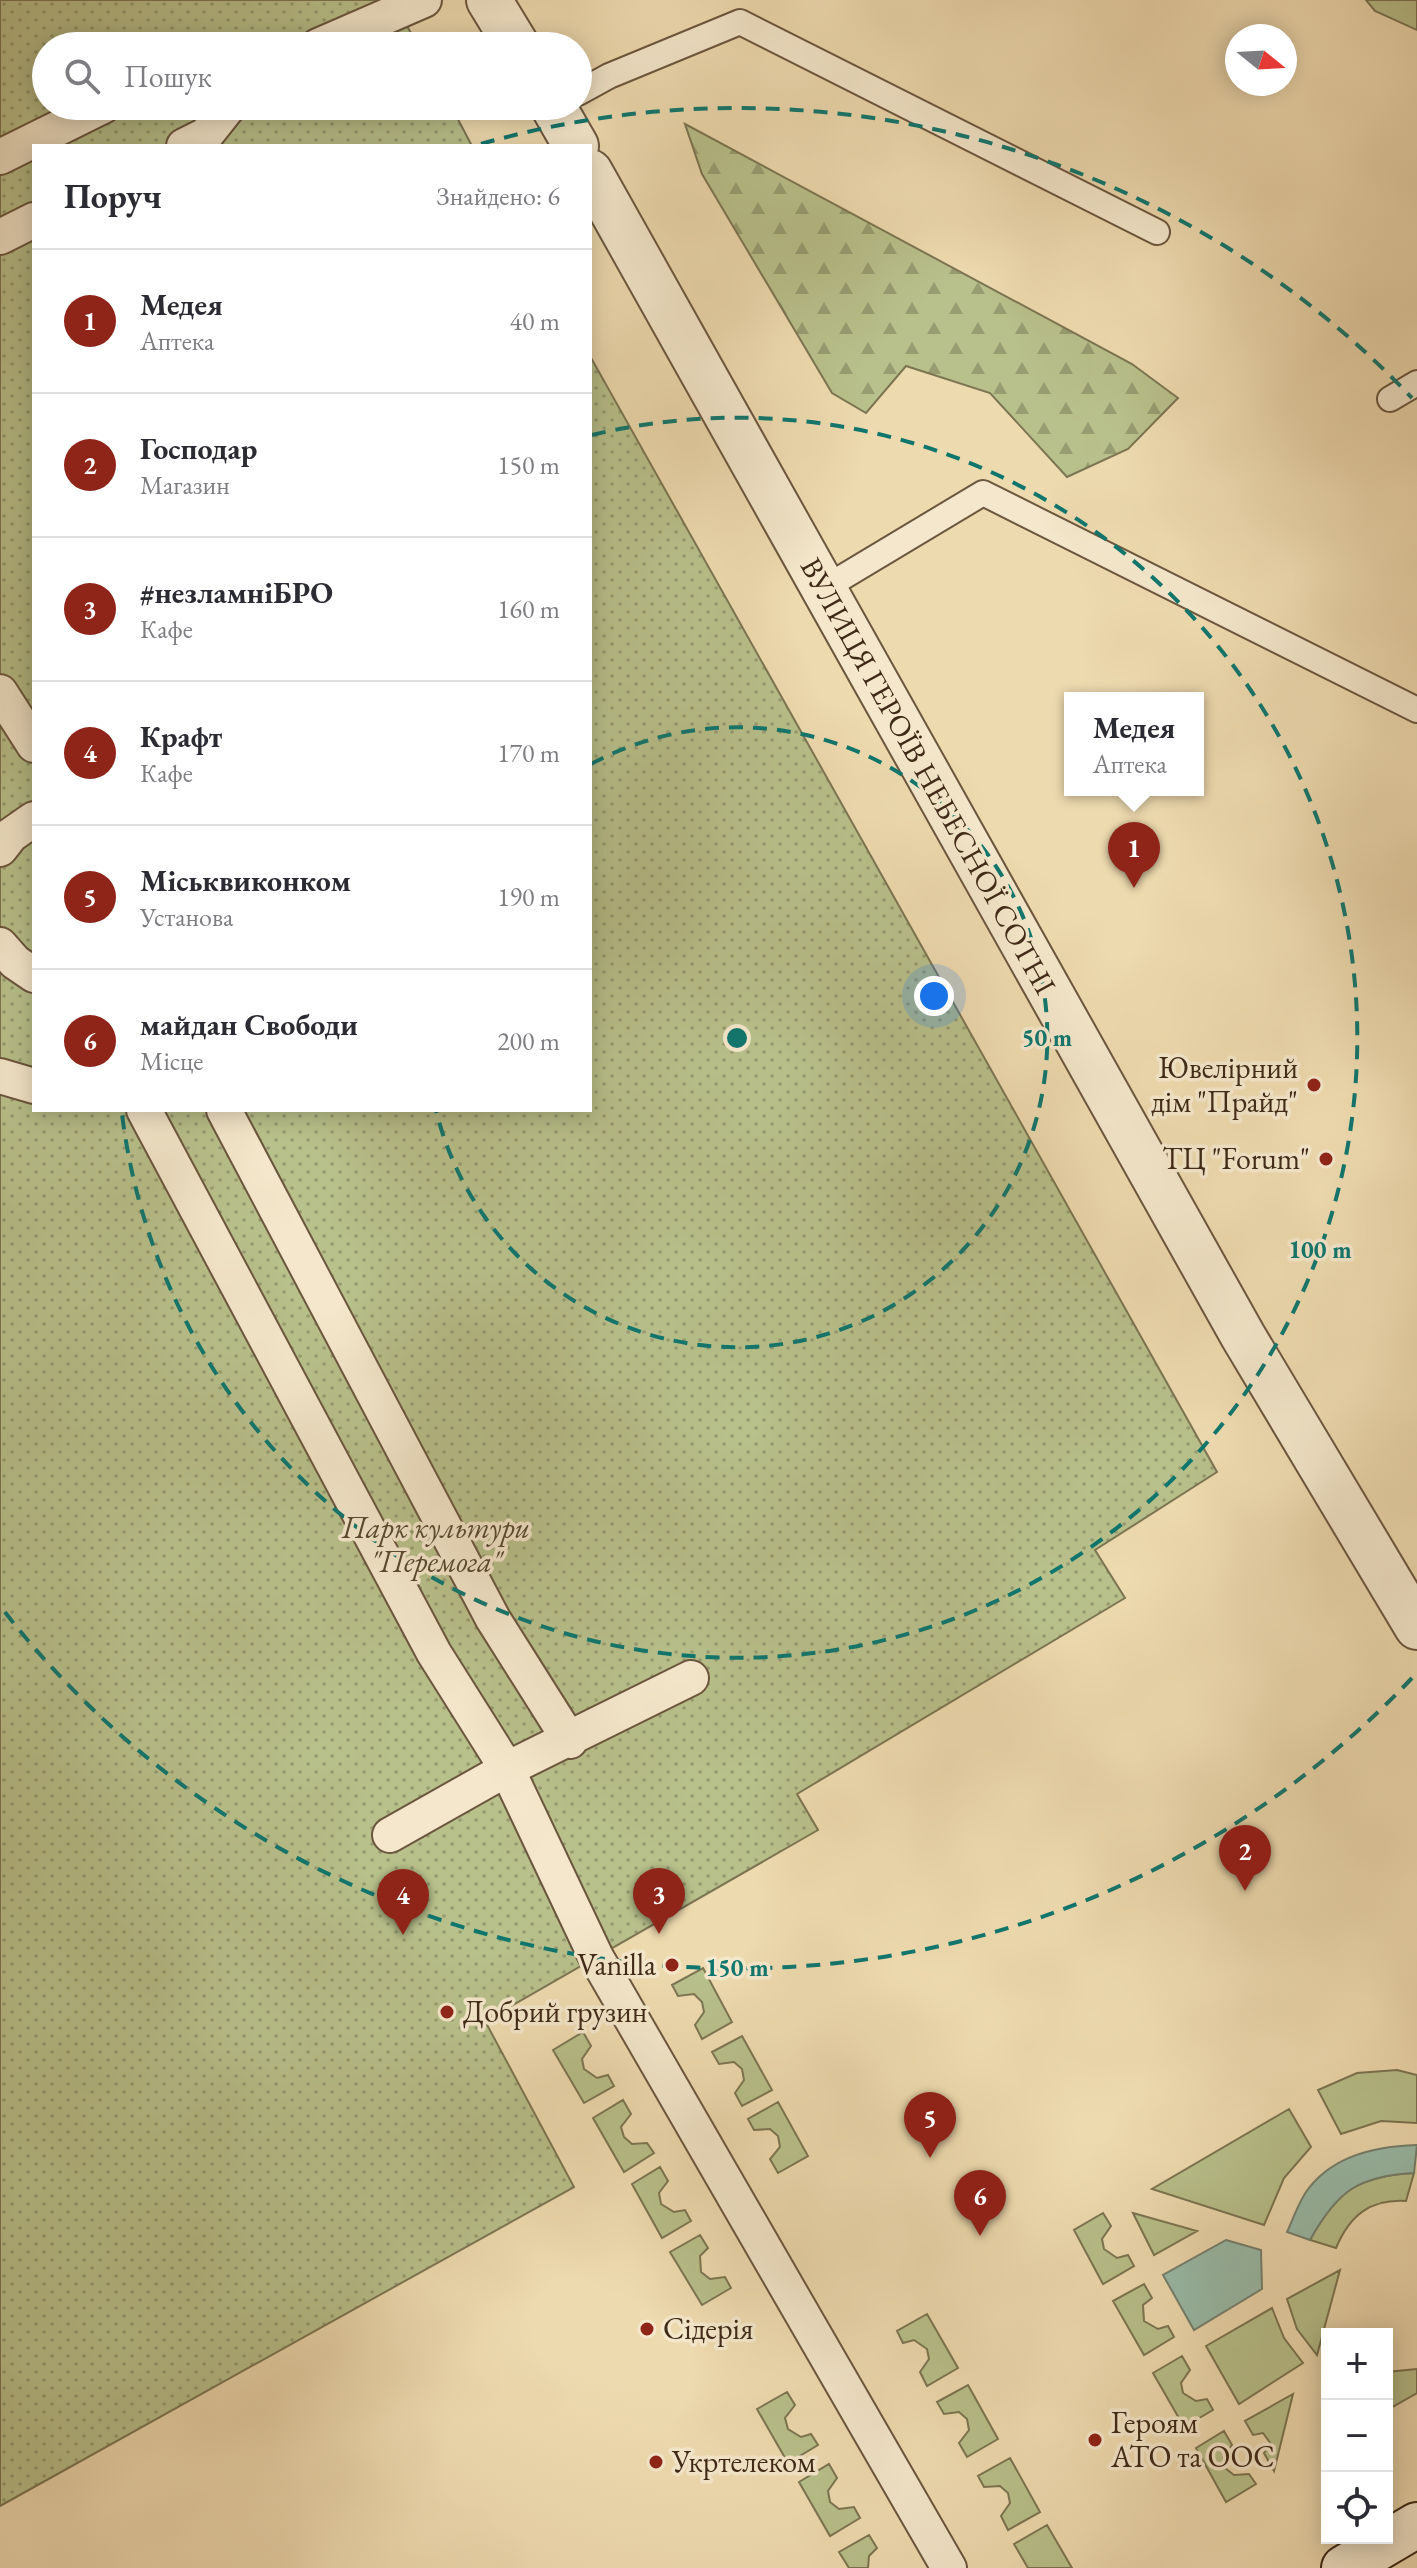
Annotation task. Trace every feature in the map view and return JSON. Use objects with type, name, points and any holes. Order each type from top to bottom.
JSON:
[{"type":"street","points":[[350,32],[424,0]]},
{"type":"street","points":[[489,0],[508,32]]},
{"type":"street","points":[[0,157],[75,120]]},
{"type":"street","points":[[188,144],[206,135],[218,120]]},
{"type":"street","points":[[562,120],[575,144]]},
{"type":"street","name":"ВУЛИЦЯ ГЕРОЇВ НЕБЕСНОЇ СОТНІ","points":[[592,176],[1243,1336],[1417,1627]]},
{"type":"street","points":[[0,237],[32,221]]},
{"type":"street","points":[[11,709],[32,742]]},
{"type":"street","points":[[1,845],[32,821]]},
{"type":"street","points":[[0,945],[15,962],[32,974]]},
{"type":"street","points":[[0,1076],[32,1085]]},
{"type":"street","points":[[145,1112],[434,1653],[507,1769],[596,1957],[949,2568]]},
{"type":"street","points":[[225,1112],[493,1619],[570,1741]]},
{"type":"street","points":[[390,1835],[507,1769],[570,1741],[691,1678]]},
{"type":"street","points":[[1344,2568],[1417,2525]]},
{"type":"lane","points":[[592,85],[740,22],[1157,232]]},
{"type":"lane","points":[[1390,399],[1417,383]]},
{"type":"lane","points":[[823,589],[983,493],[1417,710]]},
{"type":"green space","name":"Парк культури \"Перемога\"","points":[[0,0],[387,0],[400,13],[410,32],[32,32],[32,120],[458,120],[471,144],[32,144],[32,1112],[592,1112],[592,360],[1217,1472],[1095,1550],[1125,1598],[797,1794],[818,1830],[485,2021],[574,2187],[0,2506]]},
{"type":"green space","points":[[1366,0],[1417,0],[1417,30],[1375,11]]},
{"type":"green space","points":[[685,124],[1132,364],[1178,398],[1128,449],[1067,477],[990,393],[906,366],[866,413],[832,393],[702,174]]},
{"type":"green space","points":[[703,1968],[732,2022],[702,2039],[695,2025],[704,2012],[702,2002],[694,1994],[678,1996],[672,1985]]},
{"type":"green space","points":[[583,2032],[591,2046],[582,2059],[584,2069],[597,2078],[608,2075],[614,2086],[584,2103],[553,2050]]},
{"type":"green space","points":[[742,2036],[772,2090],[742,2106],[735,2093],[744,2080],[742,2069],[734,2062],[719,2064],[712,2052]]},
{"type":"green space","points":[[1397,2070],[1417,2075],[1417,2123],[1381,2121],[1341,2134],[1318,2090],[1357,2073]]},
{"type":"green space","points":[[623,2100],[631,2114],[621,2127],[624,2137],[632,2144],[647,2143],[654,2153],[624,2172],[593,2118]]},
{"type":"green space","points":[[778,2102],[808,2156],[778,2173],[770,2159],[780,2147],[778,2136],[770,2129],[754,2130],[748,2119]]},
{"type":"green space","points":[[1289,2109],[1311,2147],[1284,2178],[1264,2225],[1152,2189]]},
{"type":"green space","points":[[660,2167],[668,2181],[659,2193],[661,2204],[674,2212],[685,2210],[691,2221],[662,2238],[632,2184]]},
{"type":"green space","points":[[1414,2173],[1406,2201],[1382,2203],[1363,2211],[1348,2226],[1336,2248],[1310,2240],[1330,2209],[1351,2189],[1378,2178]]},
{"type":"green space","points":[[1103,2213],[1111,2226],[1102,2239],[1104,2249],[1117,2258],[1128,2255],[1134,2266],[1103,2284],[1074,2230]]},
{"type":"green space","points":[[1133,2213],[1197,2231],[1154,2255]]},
{"type":"green space","points":[[700,2235],[708,2248],[700,2256],[701,2272],[710,2279],[725,2277],[731,2288],[702,2305],[670,2252]]},
{"type":"green space","points":[[1340,2270],[1324,2328],[1321,2328],[1317,2355],[1297,2329],[1287,2299]]},
{"type":"green space","points":[[1144,2284],[1152,2298],[1143,2305],[1144,2321],[1158,2329],[1168,2326],[1174,2337],[1144,2355],[1113,2301]]},
{"type":"green space","points":[[1272,2308],[1284,2338],[1303,2363],[1239,2404],[1206,2346]]},
{"type":"green space","points":[[927,2314],[958,2368],[927,2386],[920,2372],[929,2359],[927,2349],[914,2340],[903,2343],[897,2331]]},
{"type":"green space","points":[[1182,2356],[1190,2370],[1181,2383],[1183,2393],[1196,2401],[1207,2399],[1213,2410],[1184,2427],[1153,2373]]},
{"type":"green space","points":[[1417,2369],[1417,2393],[1393,2407],[1393,2400],[1393,2371]]},
{"type":"green space","points":[[968,2385],[998,2439],[967,2457],[959,2443],[969,2430],[967,2419],[959,2412],[944,2414],[937,2402]]},
{"type":"green space","points":[[787,2392],[795,2405],[785,2418],[788,2429],[801,2437],[811,2434],[818,2445],[788,2463],[757,2409]]},
{"type":"green space","points":[[1293,2394],[1274,2471],[1264,2453],[1271,2444],[1263,2433],[1253,2435],[1245,2421]]},
{"type":"green space","points":[[1224,2431],[1232,2445],[1223,2457],[1225,2468],[1234,2475],[1249,2474],[1256,2484],[1226,2502],[1196,2448]]},
{"type":"green space","points":[[1010,2458],[1040,2512],[1008,2530],[1001,2516],[1010,2503],[1008,2493],[1000,2486],[984,2487],[978,2476]]},
{"type":"green space","points":[[829,2464],[837,2478],[828,2491],[830,2502],[839,2509],[854,2507],[860,2518],[830,2536],[799,2482]]},
{"type":"green space","points":[[1047,2525],[1072,2568],[1028,2568],[1014,2544]]},
{"type":"green space","points":[[869,2535],[877,2548],[869,2556],[868,2568],[849,2568],[839,2552]]},
{"type":"shaded area","points":[[1417,2145],[1414,2173],[1378,2178],[1351,2189],[1330,2209],[1310,2240],[1287,2232],[1306,2192],[1328,2170],[1370,2151]]},
{"type":"shaded area","points":[[1226,2240],[1261,2250],[1262,2289],[1194,2330],[1163,2275]]},
{"type":"place","name":"Медея","points":[[1134,888]]},
{"type":"place","name":"Ювелірний дім \"Прайд\"","points":[[1314,1085]]},
{"type":"place","name":"ТЦ \"Forum\"","points":[[1326,1159]]},
{"type":"place","name":"Господар","points":[[1245,1891]]},
{"type":"place","name":"#незламніБРО","points":[[659,1934]]},
{"type":"place","name":"Крафт","points":[[403,1935]]},
{"type":"place","name":"Vanilla","points":[[672,1965]]},
{"type":"place","name":"Добрий грузин","points":[[447,2012]]},
{"type":"place","name":"Міськвиконком","points":[[930,2158]]},
{"type":"place","name":"майдан Свободи","points":[[980,2236]]},
{"type":"place","name":"Сідерія","points":[[647,2329]]},
{"type":"place","name":"Героям АТО та ООС","points":[[1095,2440]]},
{"type":"place","name":"Укртелеком","points":[[656,2462]]}]
